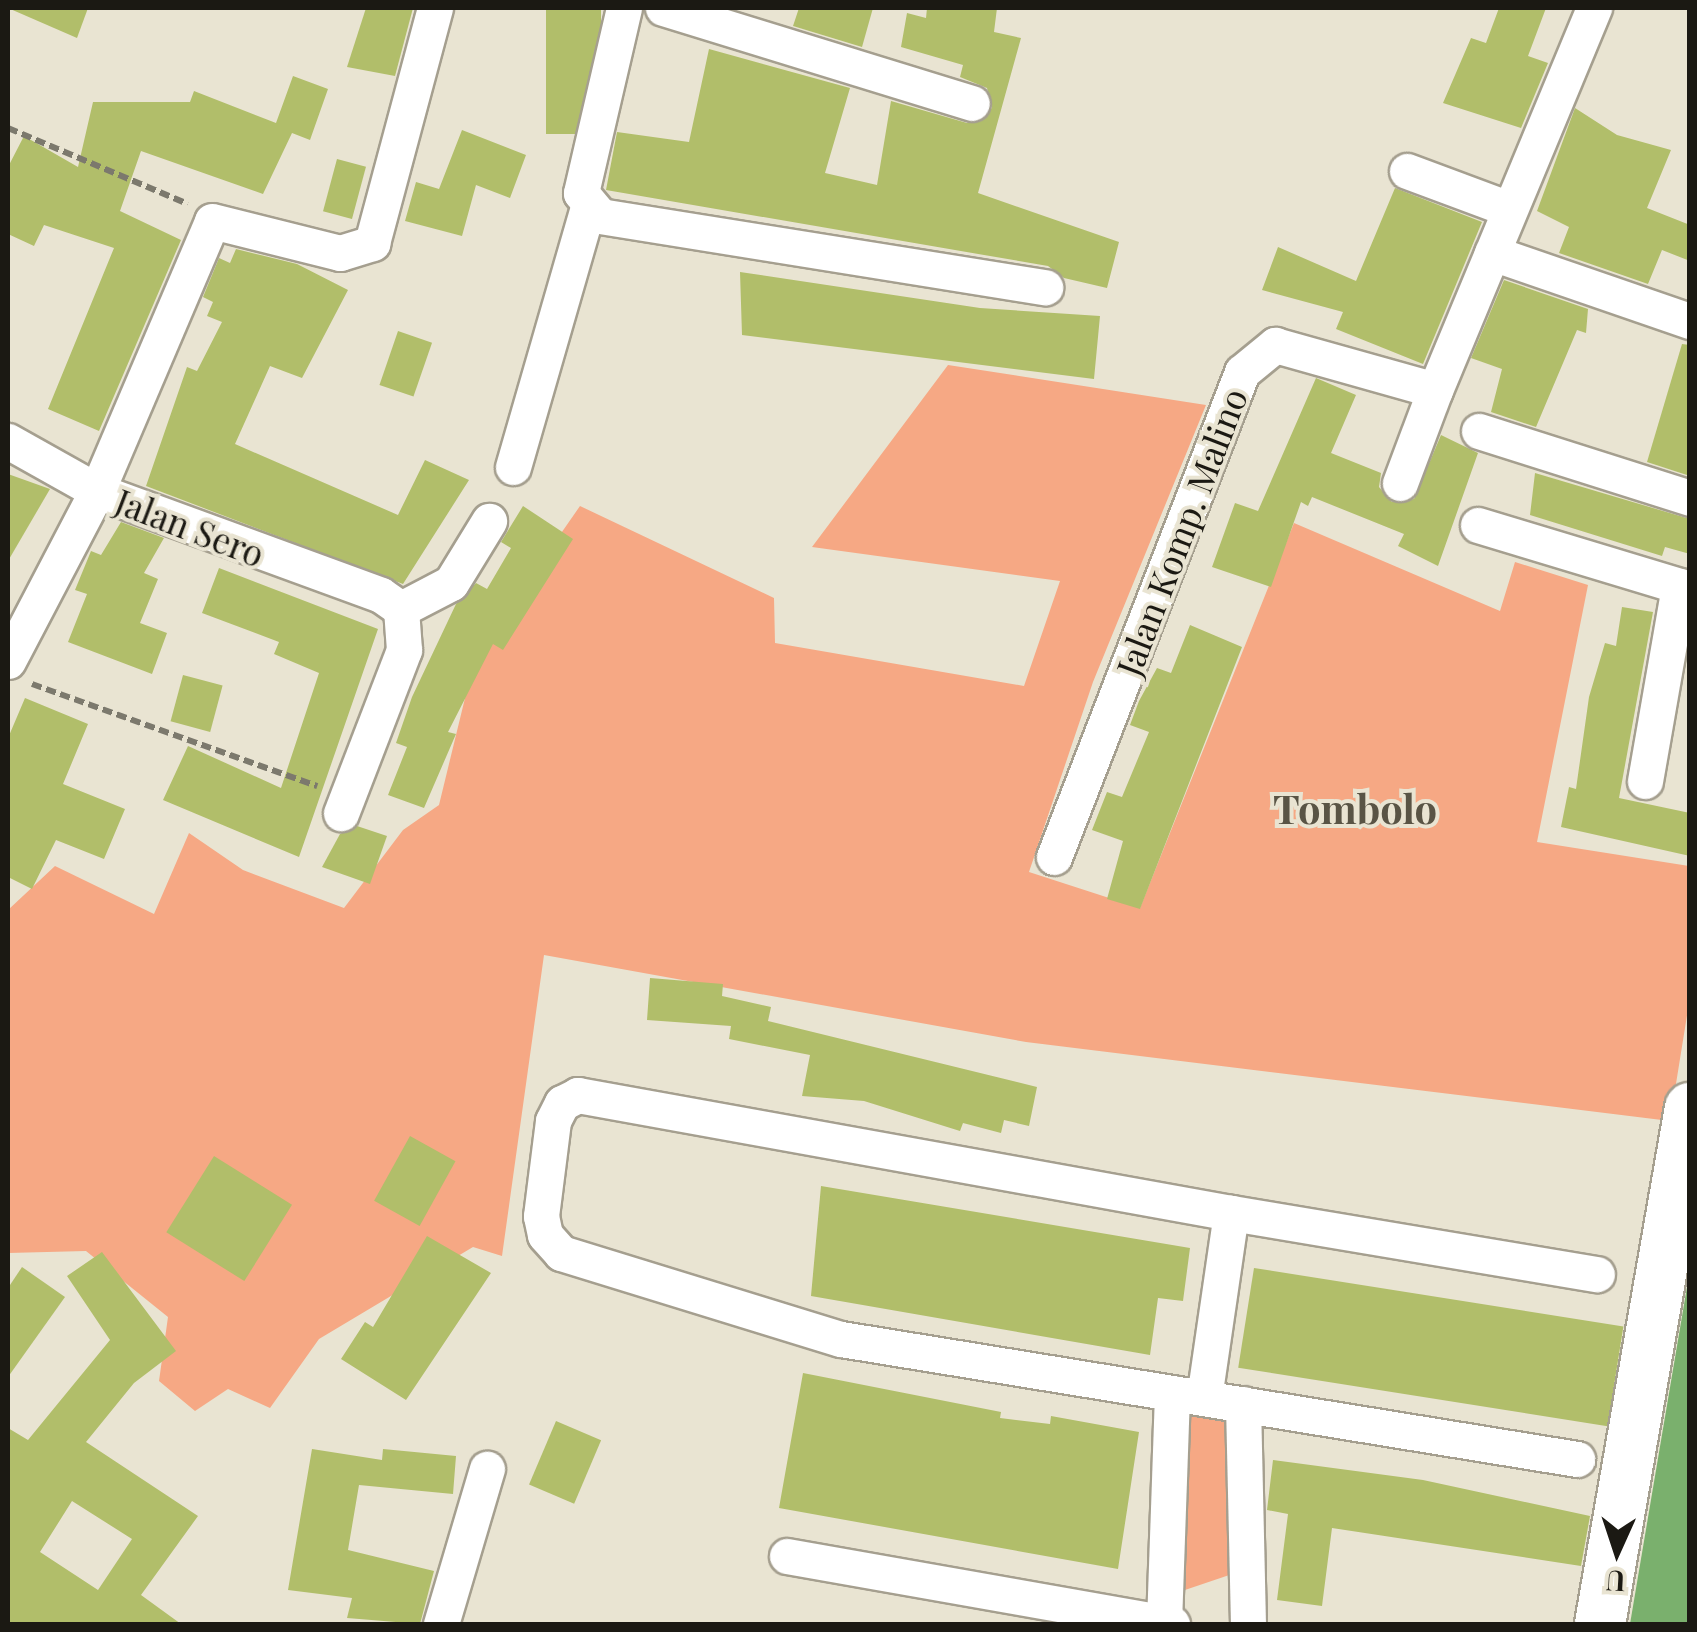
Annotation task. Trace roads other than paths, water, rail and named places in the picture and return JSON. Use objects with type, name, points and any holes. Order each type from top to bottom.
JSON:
[{"type":"street","points":[[16,671],[216,218],[340,253],[372,243],[435,8]]},
{"type":"street","points":[[624,8],[581,193],[588,208],[600,216],[1045,286]]},
{"type":"street","points":[[663,8],[972,104]]},
{"type":"street","points":[[1400,484],[1509,208],[1594,8]]},
{"type":"street","points":[[1408,171],[1509,208]]},
{"type":"street","points":[[513,467],[588,208]]},
{"type":"street","points":[[1492,253],[1690,321]]},
{"type":"street","name":"Jalan Komp. Malino","points":[[1054,856],[1242,372],[1275,345],[1435,390]]},
{"type":"street","points":[[1479,432],[1690,498]]},
{"type":"street","name":"Jalan Sero","points":[[8,442],[96,490],[391,602]]},
{"type":"street","points":[[343,805],[404,650],[391,602],[451,583],[489,521]]},
{"type":"street","points":[[1478,525],[1684,588],[1644,781]]},
{"type":"street","points":[[1577,1460],[841,1339],[562,1253],[545,1235],[541,1216],[553,1121],[562,1103],[578,1095],[1231,1214],[1597,1274]]},
{"type":"street","points":[[1600,1624],[1690,1108]]},
{"type":"street","points":[[1164,1623],[1188,1395],[1231,1214]]},
{"type":"street","points":[[1243,1404],[1248,1624]]},
{"type":"street","points":[[442,1624],[486,1469]]},
{"type":"street","points":[[786,1556],[1172,1624]]},
{"type":"district","name":"Tombolo","points":[[1355,808]]}]
